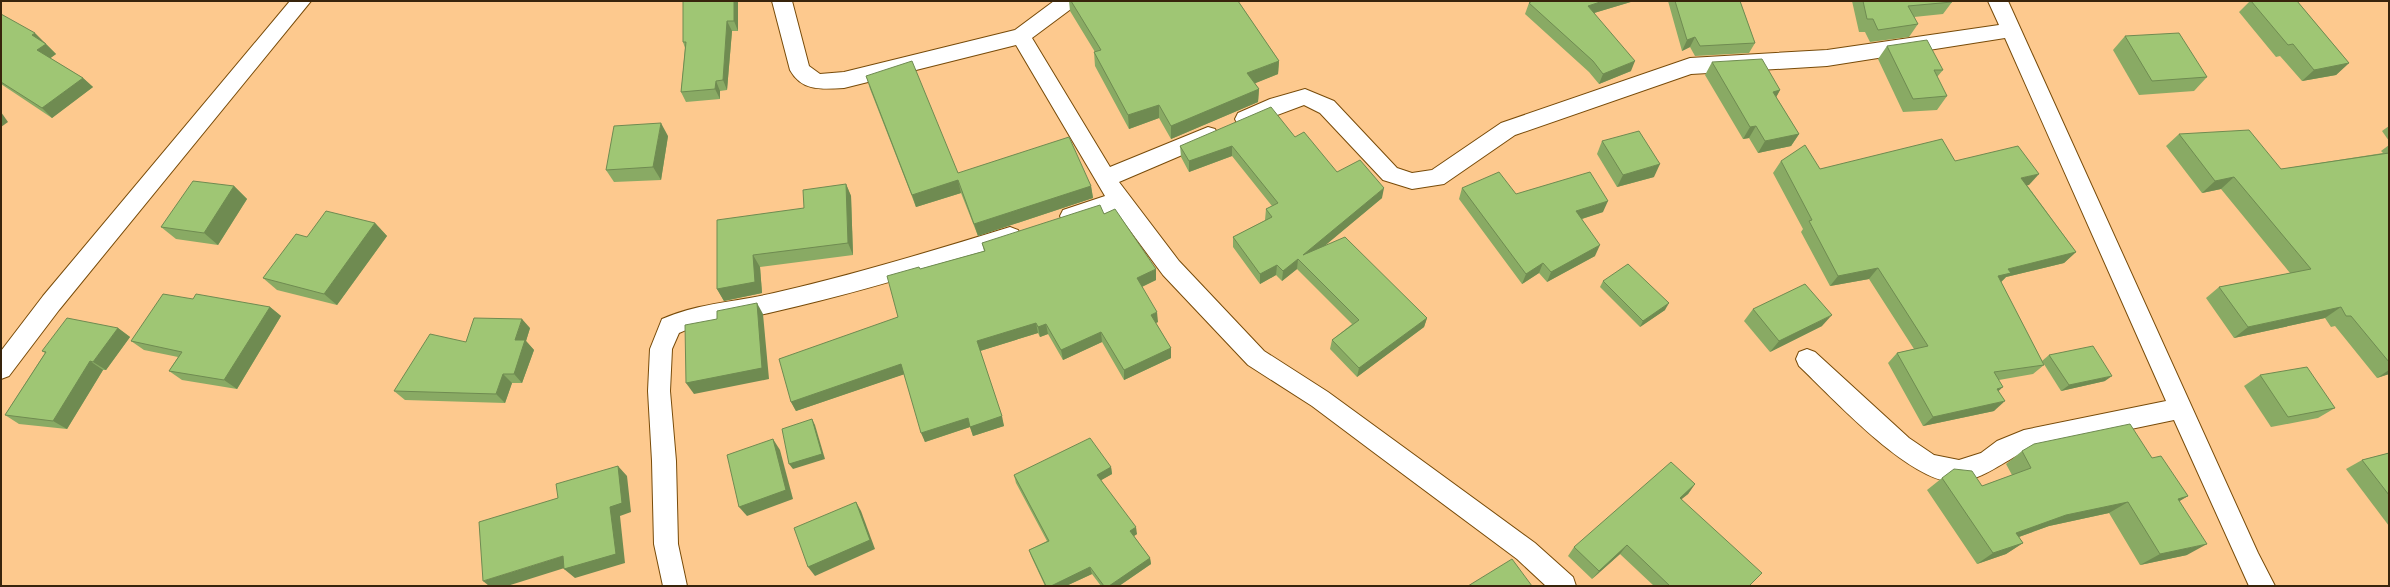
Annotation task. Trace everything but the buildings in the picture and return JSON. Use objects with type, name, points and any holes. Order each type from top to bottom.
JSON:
[{"type":"street","points":[[1,369],[51,303],[301,1]]},
{"type":"street","points":[[782,1],[800,70],[816,82],[844,80],[1021,36],[1068,1]]},
{"type":"street","points":[[1998,1],[2249,561],[2263,586]]},
{"type":"street","points":[[1106,178],[1277,105],[1305,97],[1327,107],[1390,174],[1412,181],[1436,178],[1508,129],[1690,66],[1827,58],[1883,52],[2012,30]]},
{"type":"street","points":[[1021,36],[1119,200],[1170,268],[1256,358],[1320,399],[1526,551],[1564,586]]},
{"type":"street","points":[[1053,222],[1119,200]]},
{"type":"street","points":[[675,586],[666,544],[664,462],[659,391],[661,349],[670,326],[684,319],[754,307],[836,287],[942,258],[1031,229]]},
{"type":"street","points":[[1807,359],[1901,446],[1929,465],[1959,471],[1988,461],[2005,449],[2024,441],[2181,408]]}]
